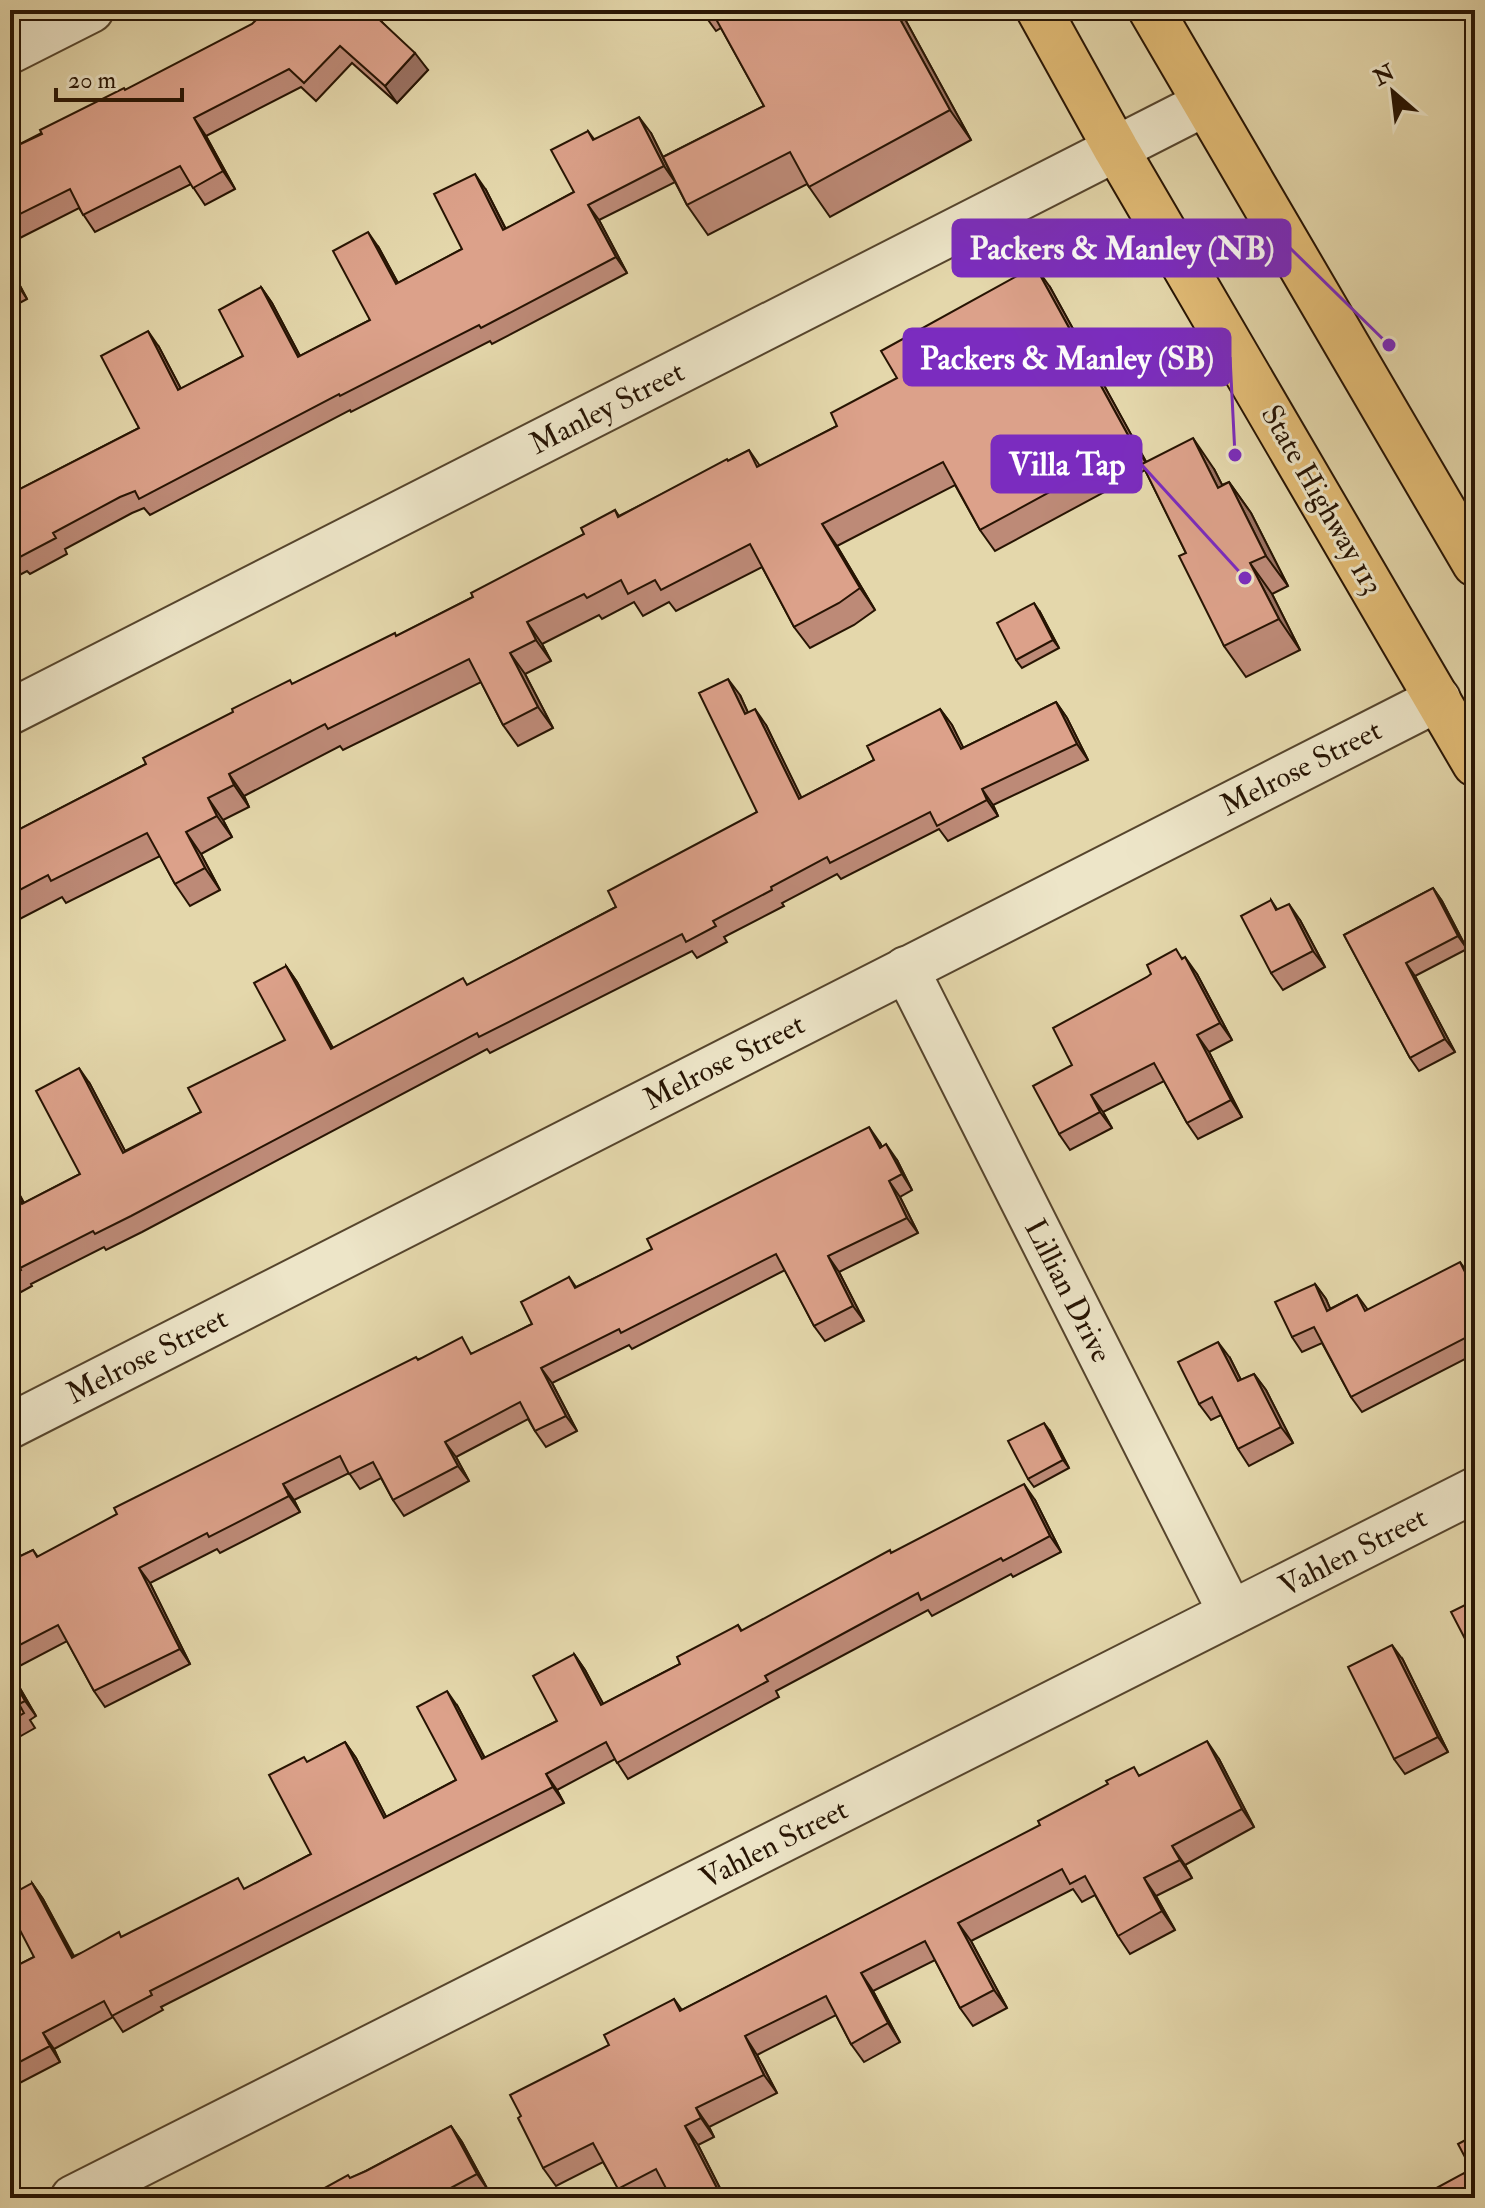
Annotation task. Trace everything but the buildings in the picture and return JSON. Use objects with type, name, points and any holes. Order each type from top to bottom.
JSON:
[{"type":"main road","name":"State Highway 113","points":[[1039,10],[1116,149],[1475,764]]},
{"type":"main road","points":[[1151,10],[1475,564]]},
{"type":"street","points":[[10,51],[91,10]]},
{"type":"street","name":"Manley Street","points":[[10,712],[1204,104]]},
{"type":"street","name":"Melrose Street","points":[[10,1426],[1438,699]]},
{"type":"street","name":"Lillian Drive","points":[[906,969],[1231,1613]]},
{"type":"street","name":"Vahlen Street","points":[[73,2198],[1475,1490]]},
{"type":"place","name":"Packers & Manley (NB)","points":[[1389,345]]},
{"type":"place","name":"Packers & Manley (SB)","points":[[1235,455]]},
{"type":"place","name":"Villa Tap","points":[[1245,578]]}]
